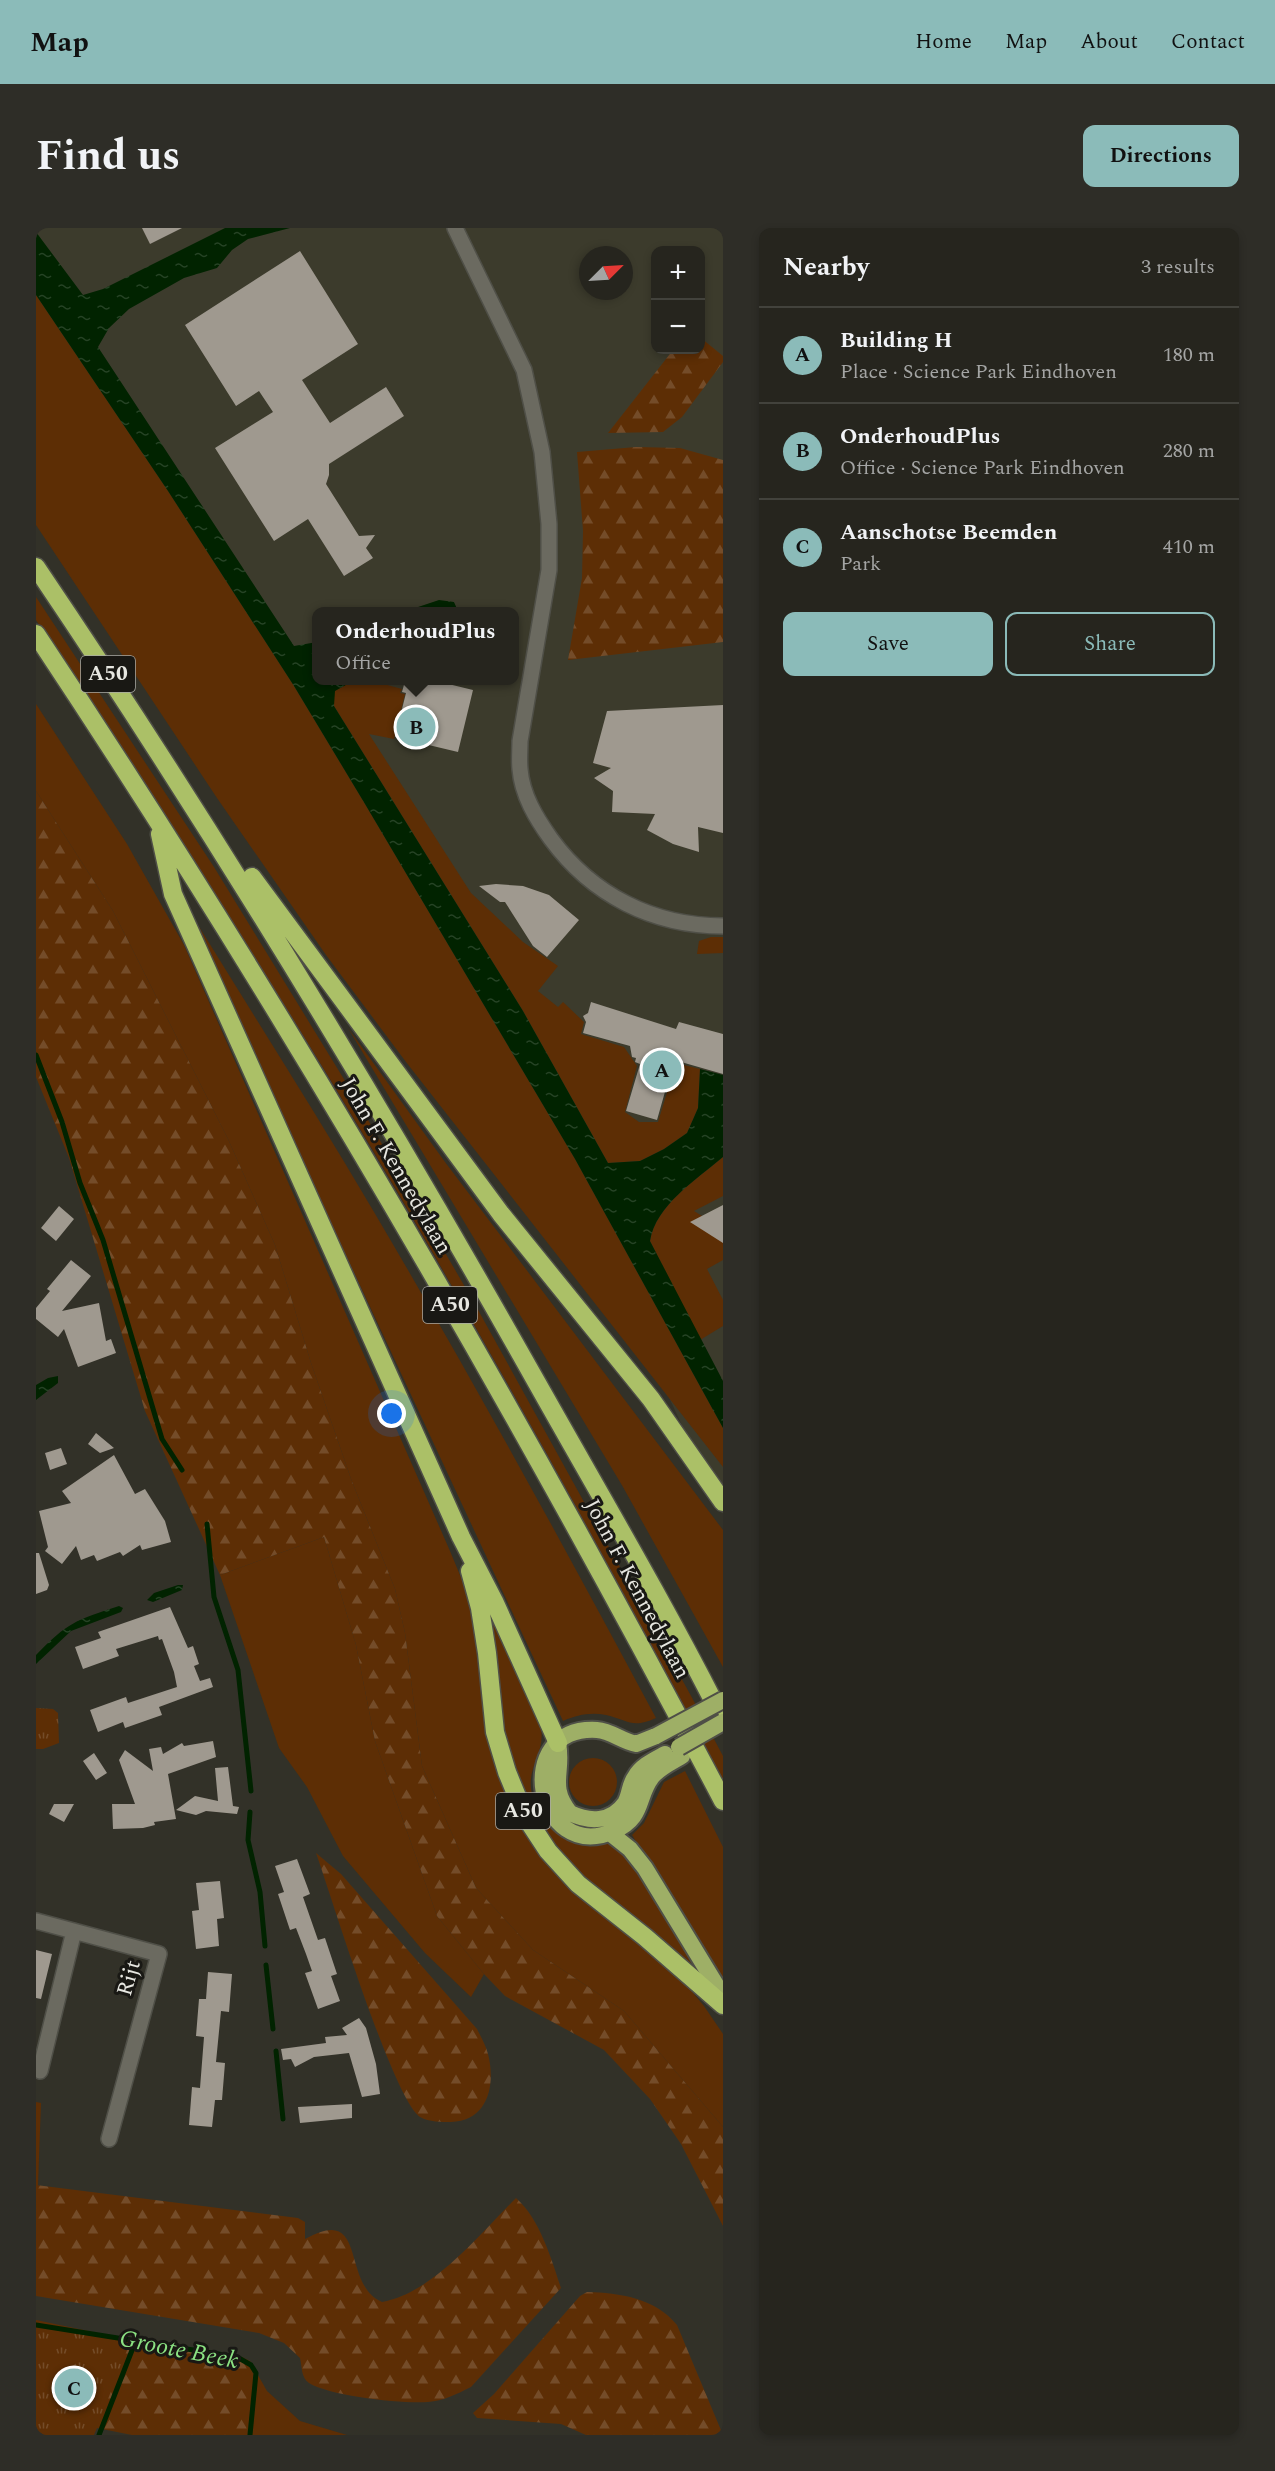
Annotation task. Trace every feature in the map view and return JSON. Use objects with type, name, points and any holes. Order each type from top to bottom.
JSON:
[{"type":"highway","name":"John F. Kennedylaan","points":[[36,567],[180,783],[422,1179],[611,1514],[723,1721]]},
{"type":"highway","name":"John F. Kennedylaan","points":[[36,634],[158,820],[287,1028],[512,1411],[723,1801]]},
{"type":"highway","name":"A50","points":[[180,783],[350,1007],[501,1214],[651,1399],[723,1502]]},
{"type":"highway","name":"A50","points":[[158,820],[173,894],[461,1537],[494,1600],[558,1743]]},
{"type":"highway","name":"A50","points":[[461,1537],[480,1608],[495,1732],[507,1772],[525,1816],[548,1851],[578,1884],[645,1937],[723,2005]]},
{"type":"highway","points":[[723,1700],[656,1736],[636,1744],[603,1731],[587,1730],[570,1736],[558,1743],[548,1756],[542,1775],[543,1799],[559,1822],[581,1834],[610,1833],[631,1820],[642,1803],[650,1779],[668,1758],[723,1721]]},
{"type":"highway","points":[[558,1743],[561,1760],[556,1775],[558,1794],[570,1813],[592,1820],[603,1819],[619,1810],[625,1803],[638,1772],[723,1734]]},
{"type":"highway","points":[[610,1833],[630,1849],[645,1868],[723,1996]]},
{"type":"street","points":[[455,228],[524,370],[542,452],[549,524],[549,570],[520,741],[520,769],[526,794],[534,814],[546,832],[566,859],[591,883],[631,907],[663,918],[699,926],[723,926]]},
{"type":"street","name":"Rijt","points":[[36,1921],[159,1954],[109,2139]]},
{"type":"street","points":[[40,2071],[43,2030],[74,1931]]},
{"type":"shaded area","points":[[36,228],[723,228],[723,1514],[597,1242],[36,367]]},
{"type":"green space","points":[[36,295],[168,491],[294,686],[575,1159],[723,1428],[723,1467],[406,1062],[326,955],[217,798],[36,525]]},
{"type":"green space","points":[[705,341],[723,356],[723,362],[682,417],[663,432],[608,433],[670,354],[705,354]]},
{"type":"green space","points":[[636,447],[680,448],[723,460],[723,642],[568,660],[582,578],[583,531],[577,452]]},
{"type":"green space","points":[[36,597],[214,867],[350,1089],[472,1299],[723,1756],[723,1780],[482,1338],[355,1120],[266,976],[36,620]]},
{"type":"green space","points":[[345,685],[387,685],[402,689],[400,693],[405,694],[394,739],[369,734],[471,893],[523,942],[558,966],[538,991],[558,1007],[563,1002],[584,1022],[581,1034],[624,1047],[637,1066],[625,1112],[639,1122],[658,1122],[676,1063],[700,1069],[698,1108],[687,1133],[664,1149],[640,1161],[608,1163],[523,1011],[334,706],[334,691]]},
{"type":"green space","points":[[36,704],[127,844],[184,945],[450,1551],[474,1609],[519,1821],[675,1971],[704,2006],[723,2034],[723,2127],[624,2011],[533,1950],[476,1888],[422,1766],[405,1633],[395,1589],[351,1479],[311,1363],[275,1245],[228,1139],[113,911],[36,791]]},
{"type":"green space","points":[[36,791],[113,911],[228,1139],[275,1245],[311,1363],[351,1479],[395,1589],[405,1633],[422,1766],[476,1888],[533,1950],[624,2011],[723,2127],[723,2226],[681,2144],[650,2099],[604,2050],[505,1996],[437,1916],[375,1741],[356,1645],[324,1537],[220,1575],[145,1411],[69,1158],[36,1077]]},
{"type":"green space","points":[[198,925],[411,1274],[518,1464],[656,1718],[635,1723],[606,1715],[589,1714],[563,1721],[331,1223]]},
{"type":"green space","points":[[711,937],[723,937],[723,953],[697,954],[699,941]]},
{"type":"green space","points":[[348,1028],[445,1162],[723,1530],[723,1667],[623,1487]]},
{"type":"green space","points":[[723,1157],[723,1196],[694,1211],[723,1229],[723,1260],[707,1269],[723,1300],[723,1326],[700,1340],[650,1241],[660,1216],[669,1205]]},
{"type":"green space","points":[[324,1537],[356,1645],[375,1741],[437,1916],[484,1974],[471,1997],[425,1953],[343,1856],[307,1787],[279,1748],[220,1575]]},
{"type":"green space","points":[[485,1604],[541,1728],[542,1738],[532,1772],[531,1791],[544,1819],[564,1835],[610,1844],[633,1863],[656,1894],[701,1983],[593,1888],[547,1834],[528,1803],[514,1770],[503,1730],[495,1688]]},
{"type":"green space","points":[[36,1708],[53,1709],[58,1713],[59,1743],[36,1749]]},
{"type":"green space","points":[[593,1758],[610,1765],[617,1782],[610,1799],[593,1806],[576,1799],[569,1782],[576,1765]]},
{"type":"green space","points":[[685,1771],[723,1847],[723,1983],[632,1835],[644,1823],[664,1782]]},
{"type":"green space","points":[[316,1853],[341,1874],[477,2029],[488,2054],[491,2078],[486,2099],[474,2115],[464,2120],[451,2122],[431,2121],[420,2117],[408,2102],[379,2037]]},
{"type":"green space","points":[[36,2102],[41,2103],[38,2185],[36,2185]]},
{"type":"green space","points":[[36,2185],[298,2218],[305,2222],[305,2239],[325,2231],[338,2231],[346,2238],[352,2250],[361,2280],[369,2293],[382,2302],[401,2296],[437,2275],[455,2260],[516,2198],[538,2228],[561,2288],[471,2387],[455,2395],[434,2401],[416,2402],[384,2400],[333,2392],[306,2381],[300,2358],[284,2343],[259,2333],[36,2296]]},
{"type":"green space","points":[[587,2292],[624,2296],[648,2303],[677,2325],[723,2435],[586,2435],[561,2424],[477,2418],[473,2413],[494,2394],[580,2296]]},
{"type":"green space","points":[[36,2320],[131,2340],[94,2435],[36,2435]]},
{"type":"green space","points":[[36,2327],[242,2357],[250,2361],[255,2383],[247,2435],[132,2435],[97,2428],[93,2435],[36,2435]]},
{"type":"green space","points":[[250,2361],[267,2391],[300,2421],[347,2435],[247,2435],[255,2383]]},
{"type":"water","points":[[225,228],[290,228],[248,239],[232,250],[217,268],[184,278],[129,309],[109,328],[98,347],[294,646],[312,643],[312,685],[346,685],[335,691],[334,706],[523,1011],[608,1163],[640,1161],[664,1149],[687,1133],[698,1108],[700,1069],[723,1075],[723,1157],[669,1205],[660,1216],[650,1241],[723,1381],[723,1428],[575,1159],[294,686],[168,491],[36,295],[36,232],[83,295],[103,289]]},
{"type":"water","points":[[439,600],[454,602],[456,607],[418,607]]},
{"type":"water","points":[[58,1376],[58,1383],[36,1400],[36,1385],[48,1378]]},
{"type":"water","points":[[183,1585],[182,1590],[153,1602],[147,1600],[154,1593]]},
{"type":"water","points":[[119,1606],[123,1608],[121,1612],[71,1631],[36,1664],[36,1655],[56,1635],[73,1623]]},
{"type":"building","points":[[142,228],[182,228],[150,244]]},
{"type":"building","points":[[300,251],[358,344],[302,380],[330,423],[386,387],[404,416],[329,464],[326,484],[359,536],[375,535],[366,548],[373,558],[344,576],[308,519],[274,541],[215,448],[273,412],[259,391],[236,406],[185,325]]},
{"type":"building","points":[[404,685],[452,685],[473,690],[458,752],[395,737],[406,693],[402,692]]},
{"type":"building","points":[[723,705],[723,833],[698,827],[699,852],[673,844],[647,830],[655,814],[612,812],[613,791],[594,778],[611,768],[593,763],[607,711]]},
{"type":"building","points":[[496,884],[523,886],[549,895],[579,920],[547,957],[533,946],[505,902],[500,902],[479,886]]},
{"type":"building","points":[[591,1002],[676,1029],[679,1022],[723,1034],[723,1074],[674,1060],[657,1120],[626,1111],[640,1064],[635,1062],[636,1058],[632,1057],[630,1046],[583,1033],[586,1022],[583,1016],[588,1013]]},
{"type":"building","points":[[723,1205],[723,1243],[690,1222]]},
{"type":"building","points":[[59,1206],[74,1219],[56,1241],[41,1228]]},
{"type":"building","points":[[71,1260],[91,1276],[62,1311],[99,1303],[106,1341],[111,1339],[116,1353],[78,1367],[64,1329],[58,1337],[36,1319],[36,1308],[50,1291],[47,1289]]},
{"type":"building","points":[[96,1433],[114,1448],[100,1453],[88,1444]]},
{"type":"building","points":[[61,1448],[67,1464],[50,1470],[45,1453]]},
{"type":"building","points":[[114,1455],[135,1494],[145,1489],[165,1521],[171,1542],[142,1550],[140,1545],[123,1556],[120,1552],[97,1561],[94,1555],[81,1560],[76,1546],[62,1564],[45,1551],[48,1547],[39,1511],[71,1503],[62,1491]]},
{"type":"building","points":[[36,1553],[39,1553],[49,1585],[47,1590],[36,1594]]},
{"type":"building","points":[[170,1607],[188,1648],[193,1646],[199,1664],[194,1666],[200,1681],[210,1678],[213,1687],[159,1707],[162,1715],[125,1728],[123,1722],[98,1732],[90,1710],[126,1697],[128,1703],[177,1687],[174,1672],[162,1639],[159,1640],[158,1636],[116,1649],[119,1656],[83,1669],[75,1647],[101,1638],[98,1632]]},
{"type":"building","points":[[213,1741],[216,1757],[168,1774],[176,1819],[154,1822],[155,1825],[143,1828],[113,1829],[112,1804],[135,1804],[119,1760],[125,1750],[153,1771],[149,1749],[161,1747],[163,1754],[182,1743],[184,1746]]},
{"type":"building","points":[[94,1753],[107,1773],[96,1780],[83,1761]]},
{"type":"building","points":[[228,1767],[233,1806],[239,1807],[237,1814],[206,1811],[196,1815],[176,1810],[195,1796],[218,1801],[215,1768]]},
{"type":"building","points":[[54,1804],[74,1804],[64,1822],[49,1814]]},
{"type":"building","points":[[297,1859],[310,1894],[303,1897],[318,1940],[325,1938],[337,1974],[331,1976],[340,2001],[318,2009],[305,1973],[312,1971],[296,1928],[290,1930],[278,1894],[284,1892],[275,1866]]},
{"type":"building","points":[[220,1881],[224,1918],[217,1919],[219,1946],[196,1949],[192,1911],[199,1910],[196,1883]]},
{"type":"building","points":[[36,1950],[52,1954],[41,1999],[36,1998]]},
{"type":"building","points":[[208,1972],[232,1974],[229,2012],[221,2011],[216,2062],[225,2063],[222,2100],[215,2100],[212,2127],[189,2125],[192,2087],[200,2088],[204,2037],[196,2036],[199,1999],[206,1999]]},
{"type":"building","points":[[359,2018],[366,2028],[376,2064],[380,2094],[362,2097],[349,2053],[314,2057],[295,2067],[291,2059],[283,2060],[281,2049],[326,2043],[325,2037],[347,2035],[342,2028]]},
{"type":"building","points":[[352,2104],[352,2118],[300,2123],[298,2107]]},
{"type":"waterway","points":[[36,1055],[62,1122],[80,1183],[103,1240],[162,1439],[182,1470]]},
{"type":"waterway","points":[[207,1524],[214,1597],[238,1670],[251,1791]]},
{"type":"waterway","points":[[250,1812],[248,1840],[260,1892],[265,1946]]},
{"type":"waterway","points":[[266,1965],[273,2029]]},
{"type":"waterway","points":[[276,2051],[283,2119]]},
{"type":"waterway","name":"Groote Beek","points":[[36,2325],[237,2357],[251,2365],[256,2373],[250,2435]]},
{"type":"waterway","points":[[99,2435],[136,2340]]},
{"type":"place","name":"OnderhoudPlus","points":[[416,727]]},
{"type":"place","name":"Building H","points":[[662,1070]]},
{"type":"place","name":"Aanschotse Beemden","points":[[74,2388]]}]
